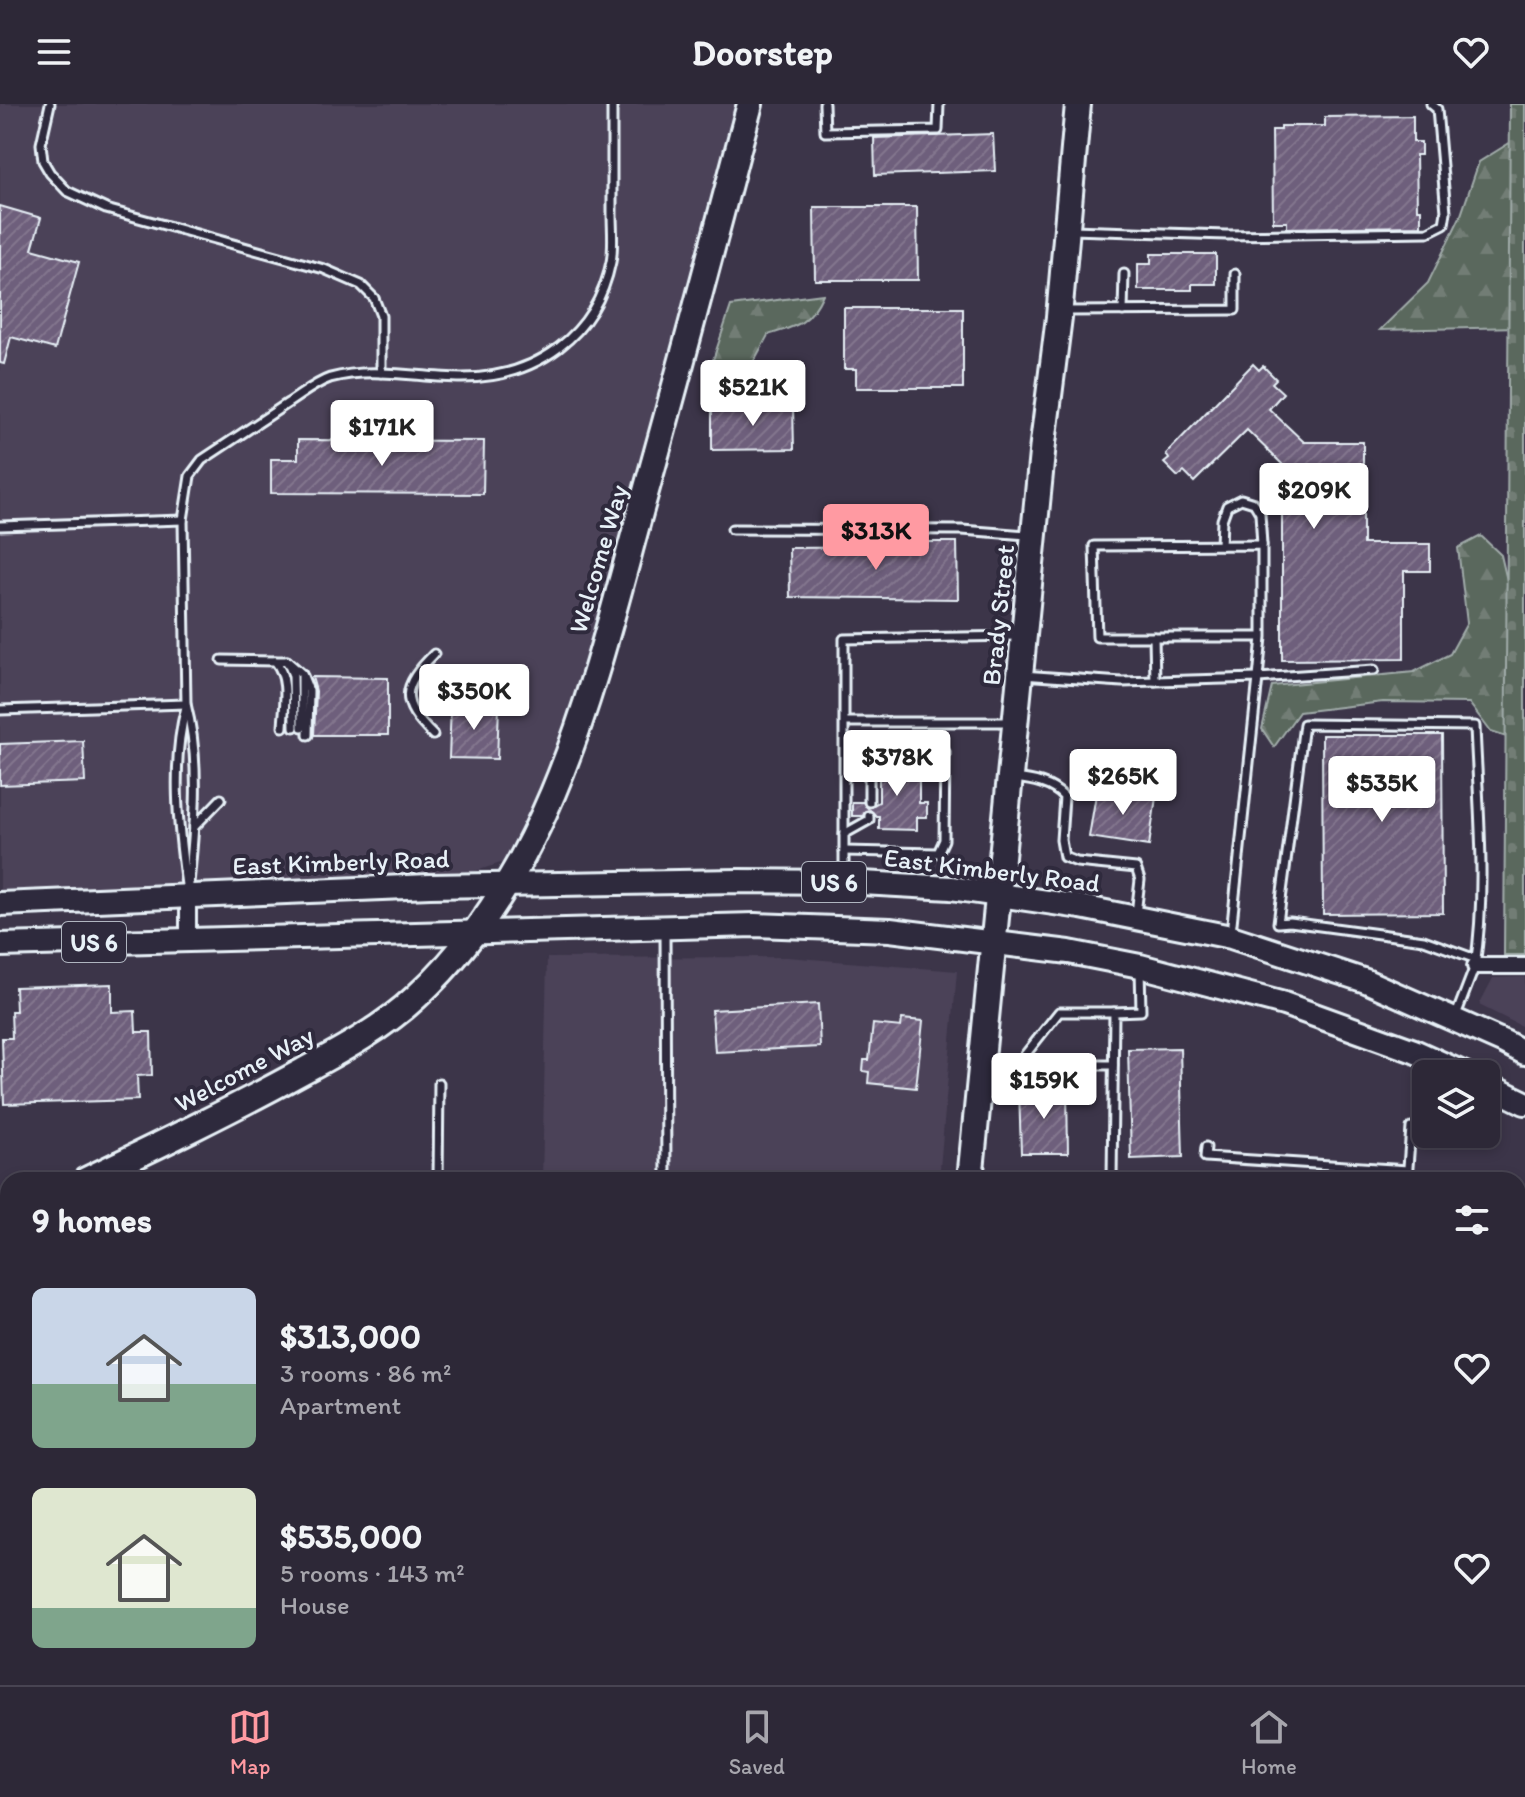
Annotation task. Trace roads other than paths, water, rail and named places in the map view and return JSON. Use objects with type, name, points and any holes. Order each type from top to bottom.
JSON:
[{"type":"highway","name":"Welcome Way","points":[[102,1172],[253,1099],[382,1024],[415,999],[476,931],[507,886],[531,841],[581,715],[688,342],[750,104]]},
{"type":"highway","name":"Brady Street","points":[[971,1172],[1078,104]]},
{"type":"main road","name":"East Kimberly Road","points":[[188,896],[430,886],[738,881],[939,887],[1135,916],[1231,937],[1366,981],[1525,1053]]},
{"type":"main road","name":"US 6","points":[[0,904],[188,896]]},
{"type":"main road","name":"US 6","points":[[0,945],[755,925],[890,930],[993,941],[1140,966],[1284,1004],[1434,1060]]},
{"type":"main road","points":[[1500,1091],[1525,1103]]},
{"type":"street","points":[[188,896],[188,939]]},
{"type":"street","points":[[1476,962],[1525,966]]},
{"type":"lane","points":[[50,104],[41,144],[43,161],[67,191],[106,209],[324,269],[361,285],[374,298],[381,316],[381,373]]},
{"type":"lane","points":[[824,104],[825,132],[938,130],[939,104]]},
{"type":"lane","points":[[1067,230],[1226,235],[1428,232],[1444,224],[1446,212],[1437,109],[1431,104]]},
{"type":"lane","points":[[188,896],[194,827],[193,732],[186,704],[183,520],[190,476],[202,460],[325,380],[349,374],[462,378],[508,373],[538,363],[574,335],[603,291],[612,259],[614,105]]},
{"type":"lane","points":[[1123,311],[1124,274]]},
{"type":"lane","points":[[1059,311],[1235,310],[1235,274]]},
{"type":"lane","points":[[1221,545],[1222,520],[1227,506],[1241,499],[1254,503],[1260,513],[1262,545],[1262,637],[1231,937]]},
{"type":"lane","points":[[0,526],[183,520]]},
{"type":"lane","points":[[732,529],[962,530],[1034,536]]},
{"type":"lane","points":[[1262,545],[1094,546],[1097,637],[1262,637]]},
{"type":"lane","points":[[844,882],[844,639],[1024,636]]},
{"type":"lane","points":[[1154,637],[1155,681]]},
{"type":"lane","points":[[433,735],[411,710],[409,685],[434,654]]},
{"type":"lane","points":[[222,660],[287,661],[302,674],[309,691],[308,735]]},
{"type":"lane","points":[[275,661],[285,684],[283,727]]},
{"type":"lane","points":[[287,661],[293,675],[298,727],[302,674]]},
{"type":"lane","points":[[1020,675],[1122,682],[1258,678],[1374,670]]},
{"type":"lane","points":[[0,710],[186,704]]},
{"type":"lane","points":[[186,704],[179,732],[179,834],[188,896]]},
{"type":"lane","points":[[845,722],[1016,722]]},
{"type":"lane","points":[[1454,1020],[1476,962],[1481,922],[1475,726],[1304,724],[1278,923],[1304,923],[1424,940],[1476,962]]},
{"type":"lane","points":[[869,751],[869,802]]},
{"type":"lane","points":[[844,851],[938,853],[944,840],[945,752]]},
{"type":"lane","points":[[1010,778],[1033,780],[1057,790],[1064,797],[1061,840],[1064,857],[1077,862],[1136,868],[1140,880],[1135,916]]},
{"type":"lane","points":[[194,827],[221,799]]},
{"type":"lane","points":[[844,834],[869,820],[869,816]]},
{"type":"lane","points":[[665,927],[666,1172]]},
{"type":"lane","points":[[1017,1065],[1059,1012],[1141,1011],[1140,966]]},
{"type":"lane","points":[[1112,1172],[1114,1012]]},
{"type":"lane","points":[[981,1064],[1113,1065]]},
{"type":"lane","points":[[438,1172],[439,1083]]},
{"type":"lane","points":[[1206,1147],[1205,1157],[1408,1170],[1411,1128]]}]
